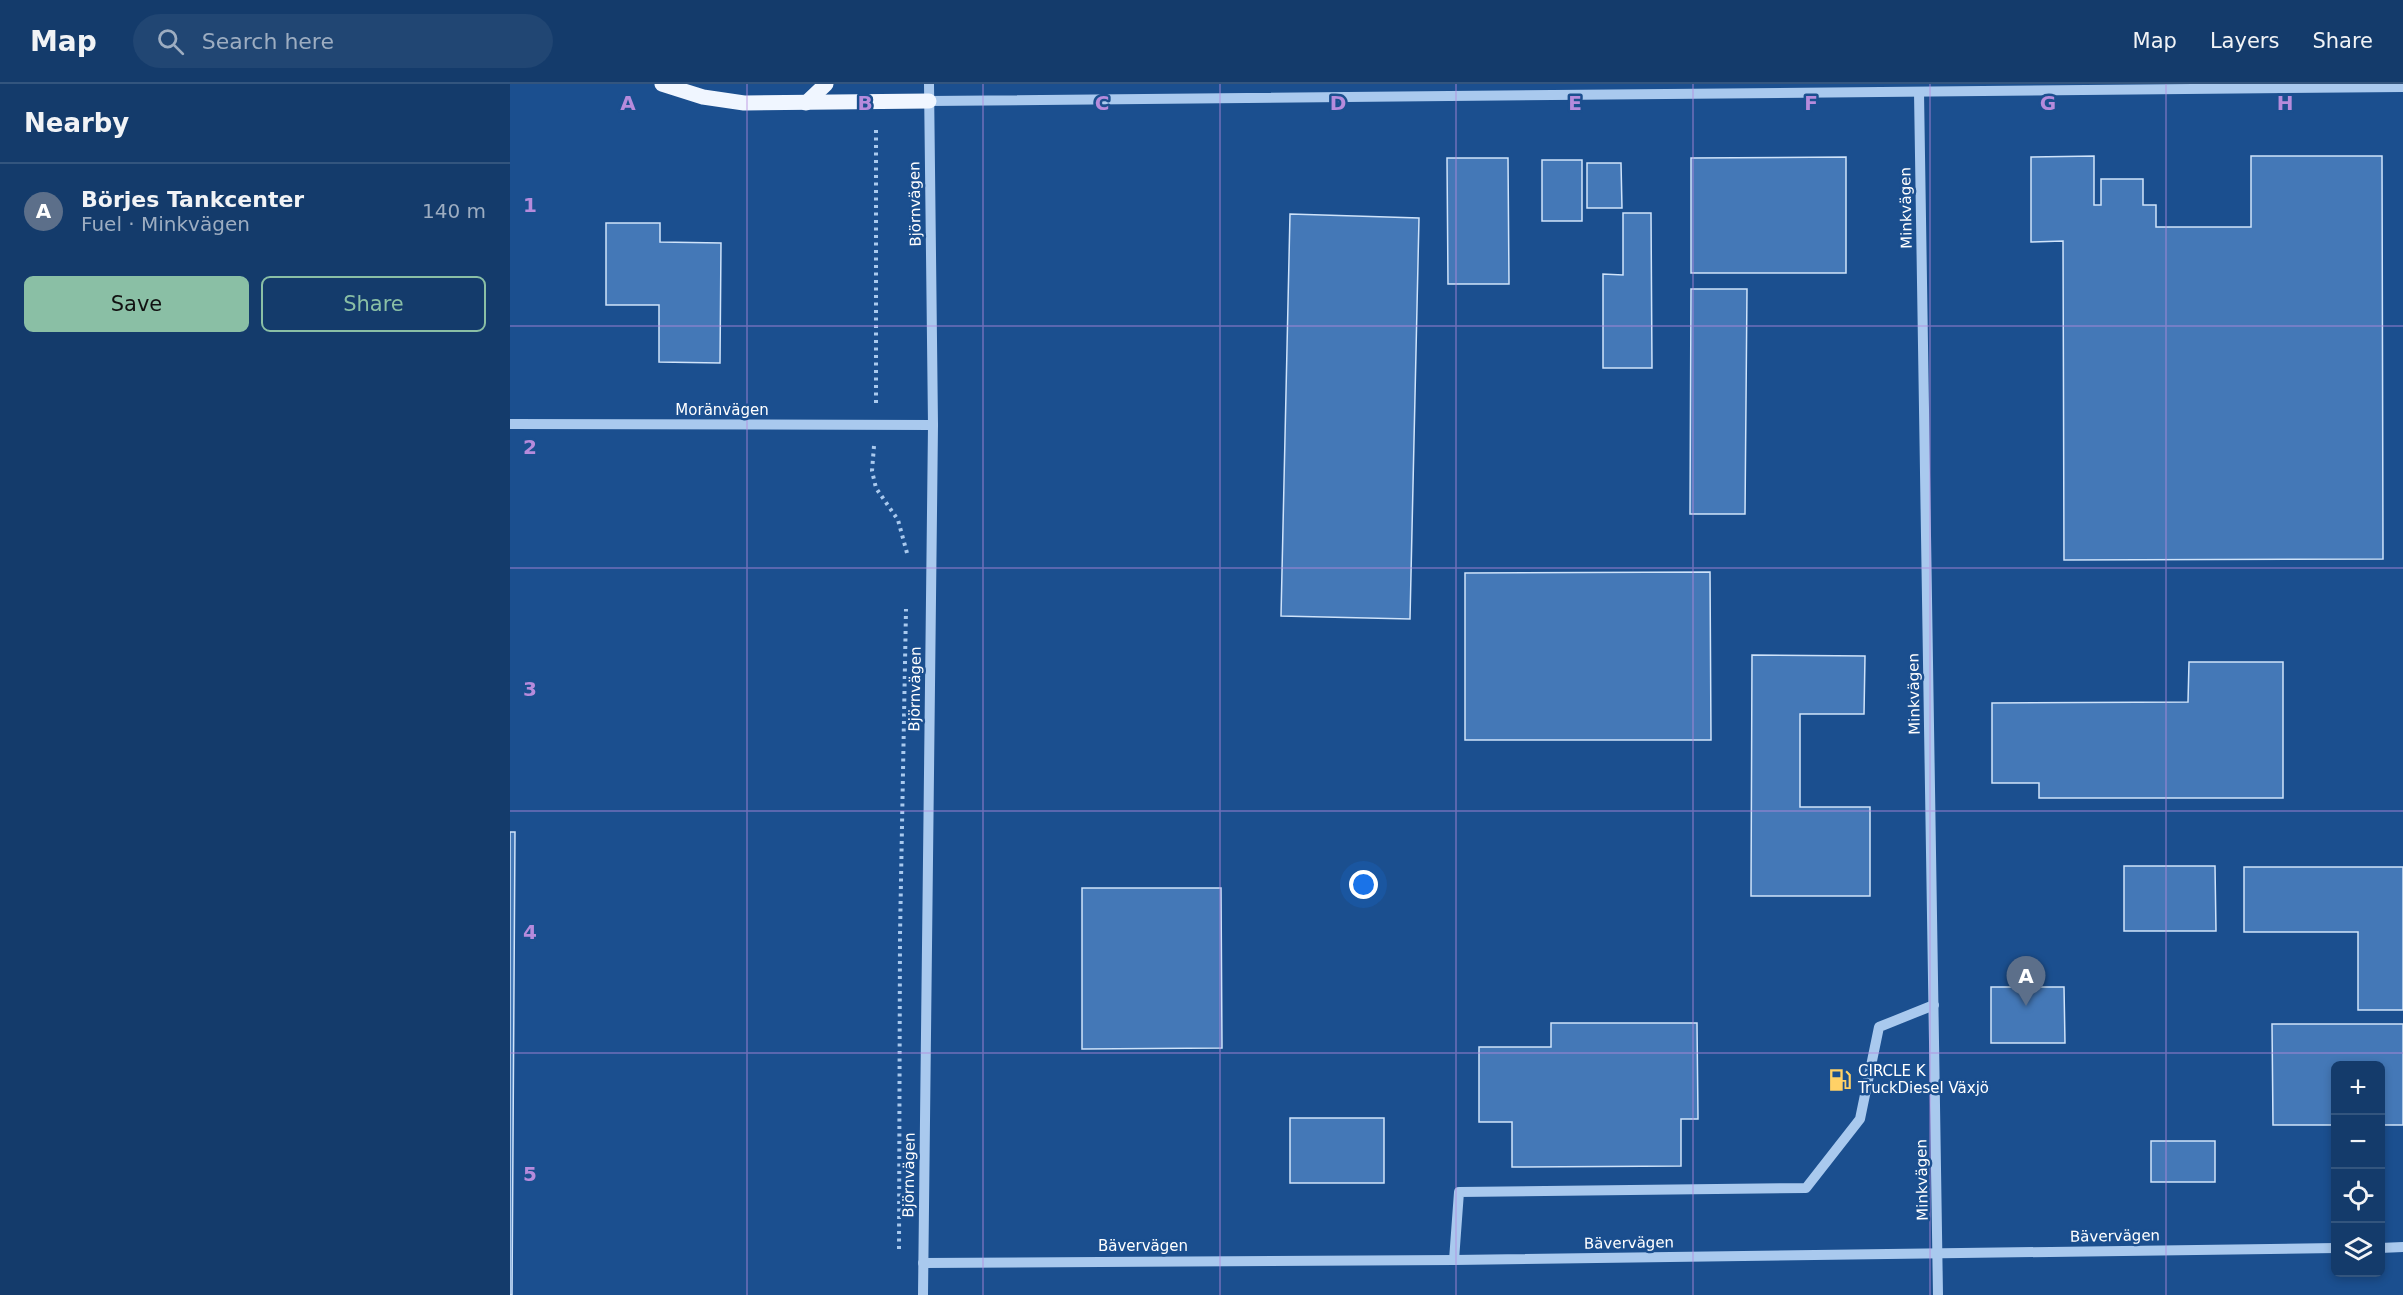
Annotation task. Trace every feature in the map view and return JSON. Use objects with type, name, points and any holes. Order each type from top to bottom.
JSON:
[{"type":"main road","points":[[662,84],[703,97],[744,103],[929,101]]},
{"type":"main road","points":[[806,103],[826,84]]},
{"type":"street","name":"Björnvägen","points":[[923,1295],[933,425],[929,84]]},
{"type":"street","points":[[929,101],[2403,87]]},
{"type":"street","name":"Minkvägen","points":[[1919,92],[1938,1295]]},
{"type":"street","name":"Moränvägen","points":[[510,424],[933,425]]},
{"type":"street","points":[[1454,1260],[1458,1192],[1806,1188],[1860,1119],[1879,1027],[1934,1005]]},
{"type":"street","points":[[2385,1248],[2403,1247]]},
{"type":"street","name":"Bävervägen","points":[[923,1263],[1454,1260],[2331,1248]]},
{"type":"path","points":[[876,102],[876,425],[872,471],[876,488],[898,520],[907,551],[907,562]]},
{"type":"path","points":[[899,1260],[900,935],[906,597]]},
{"type":"building","points":[[2094,156],[2094,205],[2101,205],[2101,179],[2143,179],[2143,205],[2156,205],[2156,227],[2251,227],[2251,156],[2382,156],[2383,559],[2064,560],[2063,241],[2031,242],[2031,157]]},
{"type":"building","points":[[1846,157],[1846,273],[1691,273],[1691,158]]},
{"type":"building","points":[[1447,158],[1508,158],[1509,284],[1448,284]]},
{"type":"building","points":[[1542,160],[1582,160],[1582,221],[1542,221]]},
{"type":"building","points":[[1587,163],[1621,163],[1622,208],[1587,208]]},
{"type":"building","points":[[1623,213],[1651,213],[1652,368],[1603,368],[1603,274],[1623,275]]},
{"type":"building","points":[[1290,214],[1419,218],[1410,619],[1281,616]]},
{"type":"building","points":[[606,223],[660,223],[660,242],[721,243],[720,363],[659,362],[659,305],[606,305]]},
{"type":"building","points":[[1691,289],[1747,289],[1745,514],[1690,514]]},
{"type":"building","points":[[1710,572],[1711,740],[1465,740],[1465,573]]},
{"type":"building","points":[[1752,655],[1865,656],[1864,714],[1800,714],[1800,807],[1870,807],[1870,896],[1751,896]]},
{"type":"building","points":[[2189,662],[2283,662],[2283,798],[2039,798],[2039,783],[1992,783],[1992,703],[2188,702]]},
{"type":"building","points":[[510,832],[515,832],[512,1295],[510,1295]]},
{"type":"building","points":[[2124,866],[2215,866],[2216,931],[2124,931]]},
{"type":"building","points":[[2244,867],[2403,867],[2403,1010],[2358,1010],[2358,932],[2244,932]]},
{"type":"building","points":[[1082,888],[1221,888],[1222,1048],[1082,1049]]},
{"type":"building","points":[[1991,987],[2064,987],[2065,1043],[1991,1043]]},
{"type":"building","points":[[1551,1023],[1697,1023],[1698,1119],[1681,1119],[1681,1166],[1512,1167],[1512,1122],[1479,1122],[1479,1047],[1551,1047]]},
{"type":"building","points":[[2272,1024],[2403,1024],[2403,1125],[2385,1125],[2385,1061],[2331,1061],[2331,1125],[2273,1125]]},
{"type":"building","points":[[1290,1118],[1384,1118],[1384,1183],[1290,1183]]},
{"type":"building","points":[[2151,1141],[2215,1141],[2215,1182],[2151,1182]]},
{"type":"place","name":"Börjes Tankcenter","points":[[2026,1006]]},
{"type":"place","name":"CIRCLE K TruckDiesel Växjö","points":[[1840,1080]]}]
